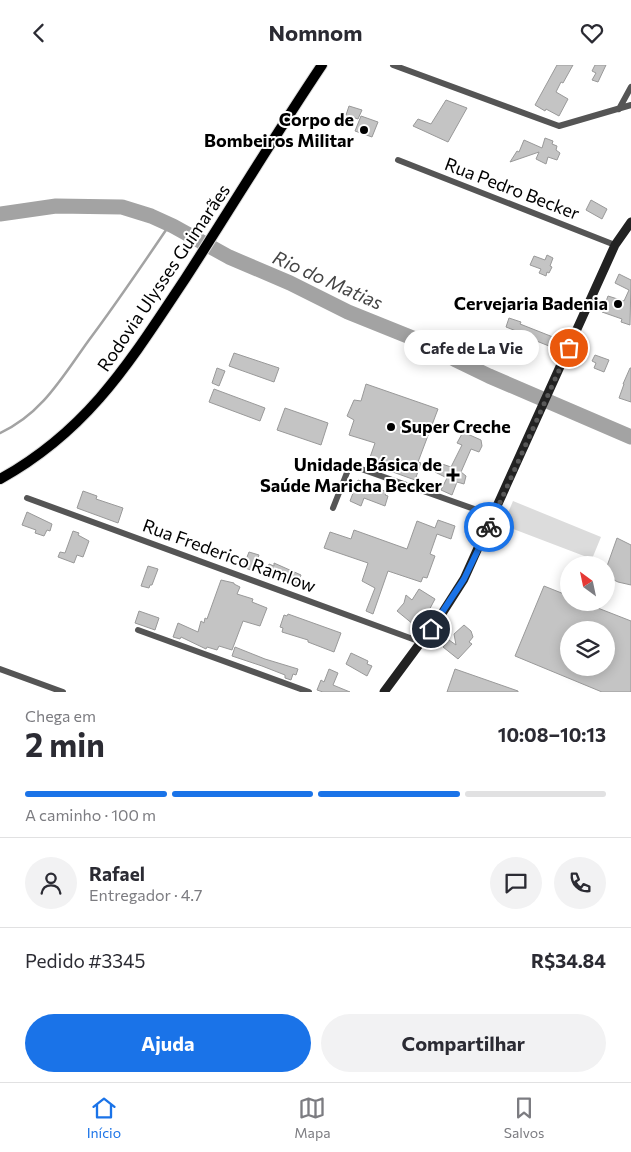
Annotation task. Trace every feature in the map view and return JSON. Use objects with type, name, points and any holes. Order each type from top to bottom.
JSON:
[{"type":"highway","name":"Rodovia Ulysses Guimarães","points":[[0,479],[45,451],[100,400],[138,350],[322,65]]},
{"type":"main road","points":[[384,692],[453,598],[464,579],[615,245],[631,222]]},
{"type":"street","points":[[393,65],[559,126],[631,105]]},
{"type":"street","points":[[619,109],[631,87]]},
{"type":"street","name":"Rua Pedro Becker","points":[[398,161],[615,245]]},
{"type":"street","points":[[333,508],[350,465],[494,516]]},
{"type":"street","name":"Rua Frederico Ramlow","points":[[27,498],[421,642]]},
{"type":"street","points":[[138,630],[309,692]]},
{"type":"street","points":[[0,669],[63,692]]},
{"type":"shaded area","points":[[513,501],[601,537],[593,556],[584,556],[503,525]]},
{"type":"building","points":[[557,65],[573,65],[556,92],[568,99],[559,116],[535,105]]},
{"type":"building","points":[[595,65],[606,65],[598,82],[592,80],[596,73],[592,71]]},
{"type":"building","points":[[446,100],[467,108],[448,142],[413,126],[418,119],[431,124]]},
{"type":"building","points":[[349,106],[362,110],[358,119],[346,115]]},
{"type":"building","points":[[361,116],[378,122],[372,137],[355,131]]},
{"type":"building","points":[[545,138],[553,141],[552,144],[557,146],[556,150],[560,153],[557,160],[548,157],[546,164],[536,159],[539,152],[510,162],[517,151],[519,152],[524,140],[542,148]]},
{"type":"building","points":[[591,200],[607,209],[602,219],[586,210]]},
{"type":"building","points":[[547,255],[553,258],[550,266],[552,267],[546,276],[539,273],[541,269],[530,265],[534,256],[545,260]]},
{"type":"building","points":[[619,274],[631,280],[630,325],[621,322],[622,319],[602,312],[608,296],[624,301],[629,290],[615,283]]},
{"type":"building","points":[[509,318],[558,339],[554,348],[506,327]]},
{"type":"building","points":[[234,353],[279,368],[274,382],[229,366]]},
{"type":"building","points":[[595,355],[609,360],[604,372],[594,368],[596,363],[592,361]]},
{"type":"building","points":[[217,368],[225,371],[219,386],[212,383]]},
{"type":"building","points":[[631,368],[631,402],[619,398]]},
{"type":"building","name":"Super Creche","points":[[366,384],[438,409],[418,462],[421,463],[415,480],[368,463],[375,443],[349,435],[354,420],[347,416],[354,400],[361,401]]},
{"type":"building","points":[[214,389],[265,408],[260,421],[209,402]]},
{"type":"building","points":[[285,408],[328,423],[321,445],[277,430]]},
{"type":"building","name":"Unidade Básica de Saúde Maricha Becker","points":[[463,432],[481,440],[482,446],[479,452],[471,449],[461,472],[466,476],[464,484],[457,482],[452,495],[441,490],[447,478],[435,472],[439,463],[451,467],[462,445],[457,443]]},
{"type":"building","points":[[358,480],[387,492],[385,495],[388,496],[385,506],[364,498],[361,506],[350,501]]},
{"type":"building","points":[[83,491],[97,496],[96,499],[123,508],[118,523],[77,508]]},
{"type":"building","points":[[27,512],[52,524],[50,531],[47,530],[44,536],[35,533],[36,530],[22,525]]},
{"type":"building","points":[[438,520],[455,526],[451,539],[437,534],[430,554],[435,556],[427,578],[423,577],[421,582],[388,571],[373,614],[366,611],[375,588],[362,581],[368,563],[324,548],[330,532],[351,539],[354,530],[407,549],[417,521],[435,528]]},
{"type":"building","points":[[73,531],[89,541],[83,557],[77,555],[74,563],[58,557],[60,552],[65,553]]},
{"type":"building","points":[[617,538],[631,545],[631,585],[615,580],[615,556],[611,556]]},
{"type":"building","points":[[249,552],[259,555],[253,571],[243,567]]},
{"type":"building","points":[[274,563],[301,575],[297,586],[267,572],[269,564],[274,566]]},
{"type":"building","points":[[148,566],[158,569],[149,588],[141,586]]},
{"type":"building","points":[[221,580],[234,583],[240,587],[237,594],[253,599],[252,602],[267,608],[260,626],[243,621],[232,650],[219,646],[217,650],[207,647],[206,649],[181,637],[180,639],[173,637],[178,623],[198,632],[201,621],[204,623],[205,618],[207,619]]},
{"type":"building","points":[[544,586],[560,592],[560,611],[605,611],[631,621],[631,692],[602,692],[563,676],[615,676],[615,621],[560,621],[560,675],[515,656]]},
{"type":"building","points":[[419,589],[435,599],[426,616],[428,617],[419,629],[397,611],[404,603],[406,595],[412,600]]},
{"type":"building","points":[[139,611],[159,618],[155,630],[135,623]]},
{"type":"building","points":[[288,614],[341,633],[334,652],[308,642],[308,640],[282,632],[283,628],[280,627],[284,615],[287,616]]},
{"type":"building","points":[[464,625],[471,631],[473,637],[469,642],[472,644],[458,659],[443,647],[449,640],[456,645],[454,634]]},
{"type":"building","points":[[235,647],[298,669],[296,675],[293,674],[291,680],[285,678],[285,675],[232,656]]},
{"type":"building","points":[[351,653],[368,661],[367,664],[372,666],[367,676],[346,664]]},
{"type":"building","points":[[329,669],[338,673],[333,685],[350,692],[323,692],[317,690],[321,680],[324,682]]},
{"type":"building","points":[[455,669],[518,691],[518,692],[447,692]]},
{"type":"waterway","name":"Rio do Matias","points":[[0,214],[56,206],[122,207],[151,216],[229,257],[290,283],[348,312],[430,345],[489,376],[631,437]]},
{"type":"waterway","points":[[0,433],[28,416],[40,405],[119,299],[166,230],[173,226]]},
{"type":"way so far","points":[[489,527],[569,348]]},
{"type":"place","name":"Corpo de Bombeiros Militar","points":[[364,130]]},
{"type":"place","name":"Cervejaria Badenia","points":[[618,304]]},
{"type":"place","name":"Cafe de La Vie","points":[[569,348]]},
{"type":"place","name":"Super Creche","points":[[391,427]]},
{"type":"place","name":"Unidade Básica de Saúde Maricha Becker","points":[[453,475]]},
{"type":"route","points":[[431,629],[464,579],[489,527]]}]
